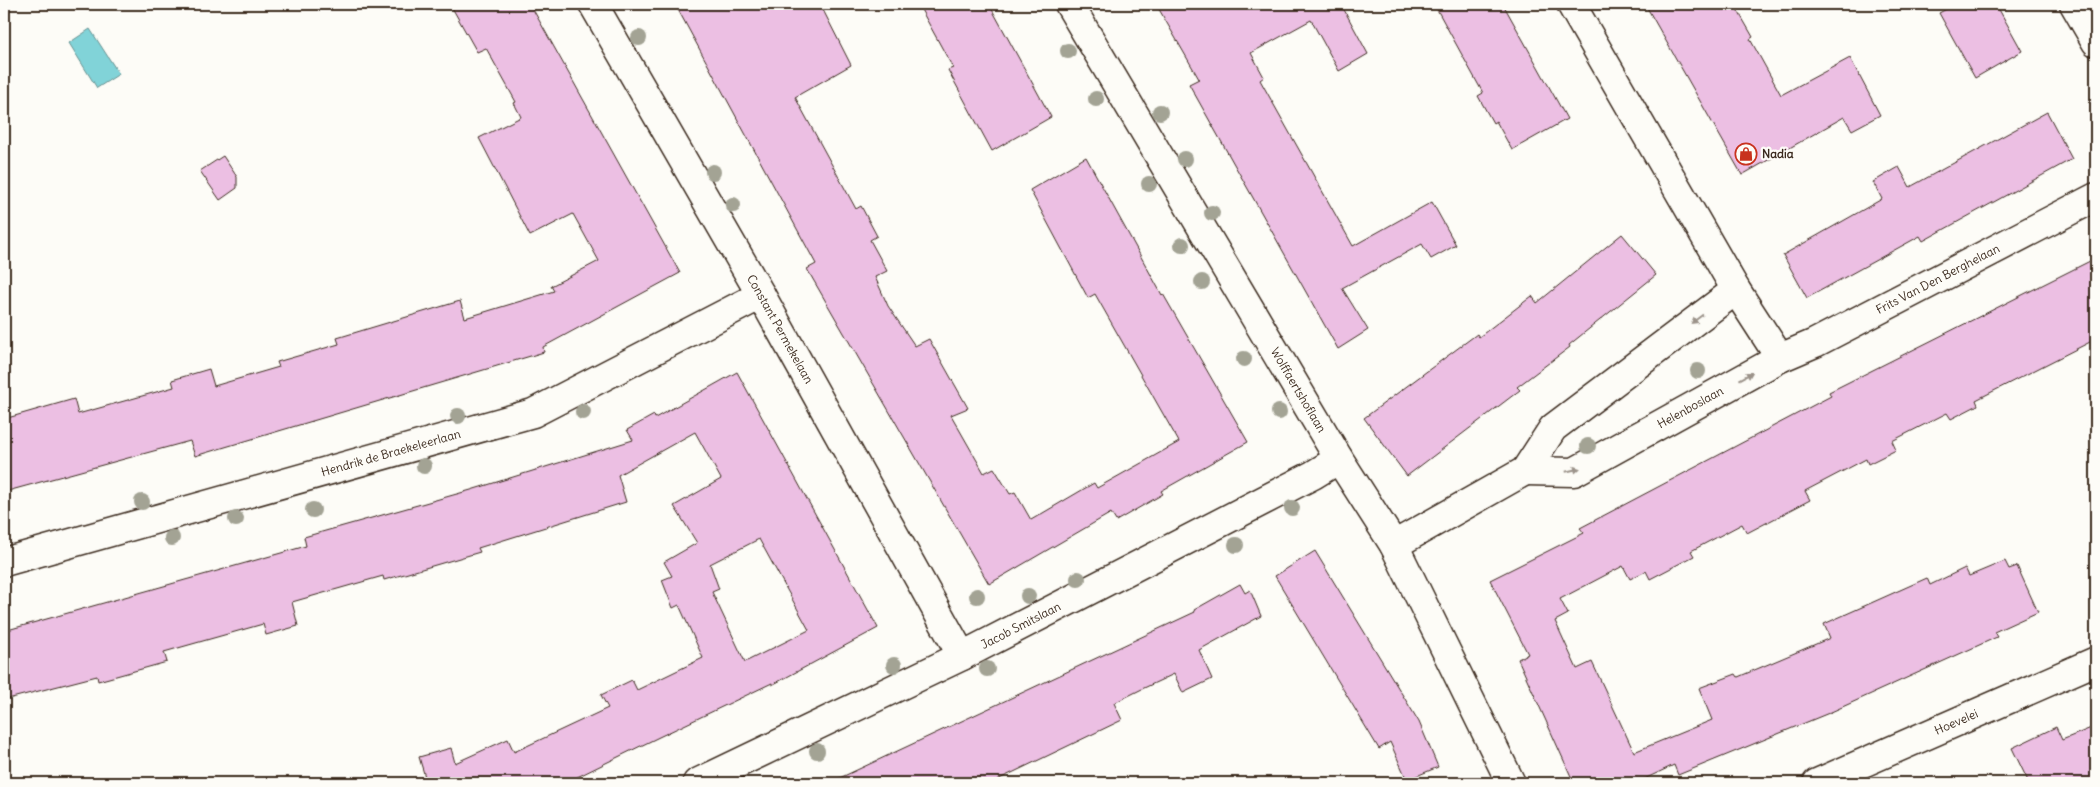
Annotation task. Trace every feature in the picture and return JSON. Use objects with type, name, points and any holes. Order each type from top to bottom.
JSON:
[{"type":"street","name":"Constant Permekelaan","points":[[593,4],[761,295],[962,656]]},
{"type":"street","name":"Wolffaertshoflaan","points":[[1069,4],[1339,460],[1394,545],[1511,783]]},
{"type":"street","points":[[1571,4],[1736,290],[1780,358]]},
{"type":"street","points":[[2074,4],[2096,42]]},
{"type":"street","name":"Frits Van Den Berghelaan","points":[[1780,358],[1815,343],[2096,197]]},
{"type":"street","points":[[1394,545],[1525,471],[1552,428],[1736,290]]},
{"type":"street","name":"Hendrik de Braekeleerlaan","points":[[4,562],[533,413],[761,295]]},
{"type":"street","name":"Helenboslaan","points":[[1525,471],[1574,472],[1780,358]]},
{"type":"street","name":"Jacob Smitslaan","points":[[697,783],[962,656],[1339,460]]},
{"type":"street","name":"Hoevelei","points":[[1817,783],[2096,660]]},
{"type":"water","points":[[90,29],[119,74],[97,88],[69,43]]},
{"type":"building","points":[[450,4],[530,4],[680,273],[543,347],[544,352],[195,456],[190,441],[4,492],[4,419],[74,399],[78,414],[174,387],[172,380],[209,369],[214,386],[279,367],[277,362],[339,344],[337,338],[460,301],[465,318],[554,291],[551,286],[599,261],[573,214],[530,236],[479,138],[521,117],[514,103],[516,102],[486,48],[477,52]]},
{"type":"building","points":[[675,4],[820,4],[851,65],[795,97],[856,209],[861,206],[877,236],[870,240],[887,271],[875,277],[888,306],[915,346],[929,339],[968,408],[951,415],[984,473],[994,468],[1010,494],[1015,492],[1031,520],[1094,483],[1097,488],[1179,442],[1095,294],[1088,298],[1030,190],[1086,157],[1162,295],[1248,442],[1161,491],[1163,494],[1116,521],[1111,513],[989,584],[807,269],[816,264]]},
{"type":"building","points":[[918,4],[989,4],[1051,117],[992,151],[948,70],[953,68]]},
{"type":"building","points":[[1156,4],[1341,4],[1368,54],[1339,71],[1311,20],[1251,53],[1264,77],[1260,80],[1353,246],[1432,202],[1456,245],[1431,259],[1422,244],[1342,288],[1368,330],[1338,349],[1189,84],[1199,79]]},
{"type":"building","points":[[1434,4],[1503,4],[1567,119],[1512,150],[1496,121],[1493,123],[1478,96],[1483,93]]},
{"type":"building","points":[[1645,4],[1734,4],[1753,37],[1750,39],[1781,95],[1850,58],[1880,115],[1852,130],[1844,117],[1742,175]]},
{"type":"building","points":[[1956,4],[1996,4],[2022,51],[1975,78],[1939,13]]},
{"type":"building","points":[[2047,112],[2072,159],[1923,241],[1920,236],[1807,298],[1783,255],[1882,199],[1873,182],[1899,167],[1910,187]]},
{"type":"building","points":[[223,156],[237,177],[237,188],[220,200],[200,171]]},
{"type":"building","points":[[1622,234],[1656,275],[1569,345],[1570,347],[1517,387],[1520,390],[1407,476],[1364,418],[1477,334],[1479,337],[1532,296],[1537,303]]},
{"type":"building","points":[[2096,258],[2096,339],[1976,400],[1978,405],[1951,419],[1947,413],[1892,441],[1896,450],[1868,464],[1866,459],[1805,491],[1810,500],[1747,533],[1742,524],[1691,551],[1694,556],[1650,579],[1646,571],[1630,579],[1623,566],[1560,599],[1568,614],[1555,621],[1577,669],[1592,662],[1634,752],[1712,720],[1699,688],[1736,674],[1738,677],[1830,638],[1824,624],[1927,578],[1930,585],[1965,568],[1969,576],[2005,561],[2009,569],[2017,566],[2038,612],[1994,632],[1997,637],[1829,713],[1678,775],[1674,765],[1636,783],[1574,783],[1518,659],[1528,654],[1490,580],[1584,533],[1580,528],[1831,396],[1829,392]]},
{"type":"building","points":[[737,372],[878,628],[772,685],[772,683],[565,783],[412,783],[425,777],[419,757],[451,748],[455,763],[508,739],[514,752],[608,708],[601,695],[632,680],[637,690],[703,658],[679,605],[673,608],[662,580],[672,576],[664,562],[697,543],[674,506],[721,479],[695,432],[618,475],[626,502],[478,548],[480,552],[384,580],[383,576],[292,602],[298,626],[266,635],[263,624],[164,652],[167,662],[98,681],[97,676],[4,700],[4,631],[306,546],[304,537],[471,490],[633,440],[627,430],[654,415],[655,418]],"holes":[[[759,539],[809,630],[745,662],[712,592],[719,589],[710,564]]]},
{"type":"building","points":[[1315,551],[1419,722],[1438,767],[1407,780],[1390,742],[1379,749],[1275,576]]},
{"type":"building","points":[[1240,584],[1245,593],[1250,590],[1261,616],[1199,650],[1212,679],[1183,693],[1174,674],[1144,688],[1114,703],[1122,720],[991,783],[829,783],[1195,612],[1194,610]]},
{"type":"building","points":[[2096,726],[2096,783],[2029,783],[2012,748],[2056,727],[2062,740]]},
{"type":"place","name":"Nadia","points":[[1746,154]]}]
